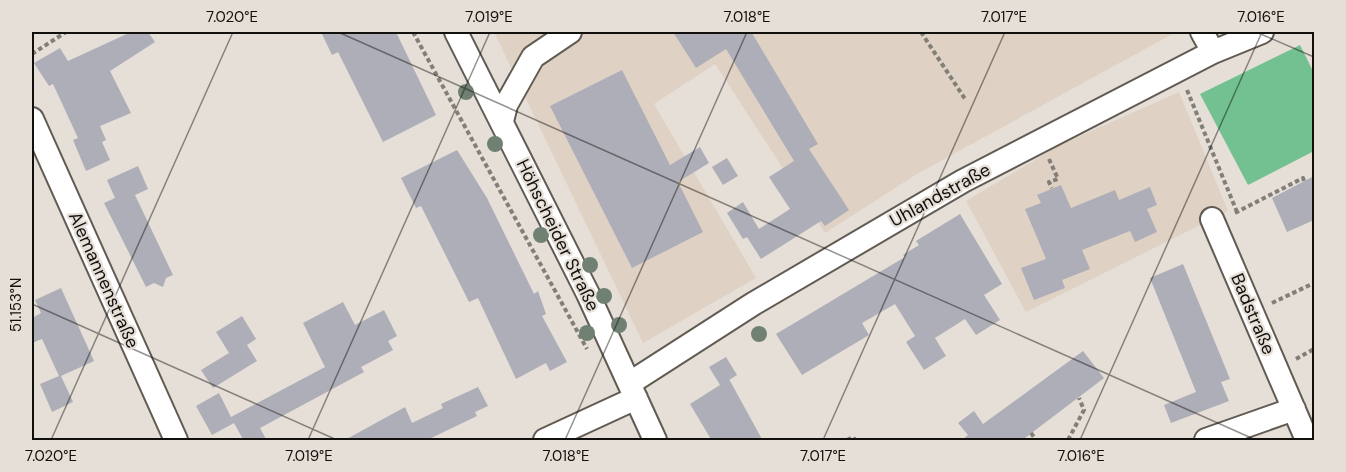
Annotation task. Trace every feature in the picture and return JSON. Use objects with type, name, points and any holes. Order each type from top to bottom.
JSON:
[{"type":"street","name":"Höhscheider Straße","points":[[456,32],[612,346],[655,441]]},
{"type":"street","points":[[502,121],[506,105],[533,57],[570,32]]},
{"type":"street","points":[[1202,32],[1213,52]]},
{"type":"street","name":"Uhlandstraße","points":[[545,441],[633,391],[753,304],[880,228],[963,181],[1213,52],[1262,32]]},
{"type":"street","name":"Alemannenstraße","points":[[32,119],[176,441]]},
{"type":"street","name":"Badstraße","points":[[1212,222],[1307,441]]},
{"type":"street","points":[[1206,441],[1294,409]]},
{"type":"path","points":[[32,54],[66,32]]},
{"type":"path","points":[[413,32],[590,356],[612,346]]},
{"type":"path","points":[[921,32],[965,99]]},
{"type":"path","points":[[1179,70],[1237,212]]},
{"type":"path","points":[[1041,142],[1058,179],[1049,182],[1052,188]]},
{"type":"path","points":[[1212,222],[1237,212],[1303,178],[1304,181]]},
{"type":"path","points":[[1252,312],[1314,283]]},
{"type":"path","points":[[1068,441],[1084,411],[1079,398]]},
{"type":"path","points":[[1030,433],[1036,441]]},
{"type":"path","points":[[847,441],[853,437],[855,441]]},
{"type":"shaded area","points":[[494,32],[1176,32],[917,174],[825,233],[715,64],[654,104],[756,278],[643,343]]},
{"type":"shaded area","points":[[1179,92],[1228,211],[1026,312],[966,201],[1060,145]]},
{"type":"green space","points":[[1300,45],[1314,73],[1314,151],[1248,185],[1200,94]]},
{"type":"building","points":[[131,32],[148,32],[155,42],[110,71],[131,113],[100,126],[106,140],[102,142],[110,160],[86,171],[73,140],[78,138],[53,84],[49,86],[34,63],[60,48],[68,61]]},
{"type":"building","points":[[321,32],[396,32],[436,115],[383,142],[338,52],[332,55]]},
{"type":"building","points":[[673,32],[755,32],[752,33],[818,144],[809,149],[849,210],[825,226],[821,221],[761,259],[747,237],[743,239],[727,213],[743,202],[759,229],[790,209],[769,177],[794,161],[726,49],[696,68]]},
{"type":"building","points":[[622,70],[670,165],[700,147],[709,163],[678,182],[703,232],[632,268],[550,106]]},
{"type":"building","points":[[457,150],[487,198],[534,294],[538,291],[546,314],[542,316],[567,362],[550,371],[546,363],[516,379],[478,298],[469,302],[421,206],[416,208],[401,178]]},
{"type":"building","points":[[727,158],[738,176],[723,185],[712,167]]},
{"type":"building","points":[[138,166],[148,189],[135,195],[173,275],[166,278],[163,287],[154,283],[146,287],[104,203],[115,198],[107,180]]},
{"type":"building","points":[[1314,176],[1314,220],[1287,232],[1272,198]]},
{"type":"building","points":[[1061,185],[1071,208],[1115,190],[1119,200],[1150,187],[1157,205],[1147,209],[1157,232],[1135,242],[1130,231],[1082,250],[1090,269],[1062,280],[1065,288],[1034,300],[1021,268],[1046,259],[1025,209],[1041,203],[1037,195]]},
{"type":"building","points":[[960,214],[1002,284],[984,295],[1000,320],[976,335],[965,319],[935,338],[946,356],[924,370],[906,342],[915,336],[895,304],[862,323],[869,335],[802,375],[776,334],[905,257],[903,255],[919,245],[916,241]]},
{"type":"building","points":[[1183,264],[1230,379],[1221,382],[1229,401],[1171,423],[1164,405],[1196,392],[1150,278]]},
{"type":"building","points":[[61,288],[94,361],[61,376],[73,402],[52,412],[40,384],[59,376],[42,339],[32,343],[32,318],[41,313],[35,300]]},
{"type":"building","points":[[343,302],[355,325],[384,310],[397,336],[388,341],[393,350],[361,367],[364,372],[260,428],[267,441],[244,441],[234,423],[212,435],[196,406],[219,393],[231,417],[325,367],[303,323]]},
{"type":"building","points":[[242,316],[256,339],[247,345],[257,361],[213,388],[201,370],[229,353],[216,332]]},
{"type":"building","points":[[1083,351],[1104,378],[1021,441],[961,441],[968,435],[958,423],[974,411],[983,424]]},
{"type":"building","points":[[726,357],[737,375],[729,380],[763,441],[712,441],[690,404],[720,385],[709,367]]},
{"type":"building","points":[[478,387],[488,406],[475,412],[477,416],[425,441],[343,441],[405,407],[412,423],[443,408],[441,404]]}]
